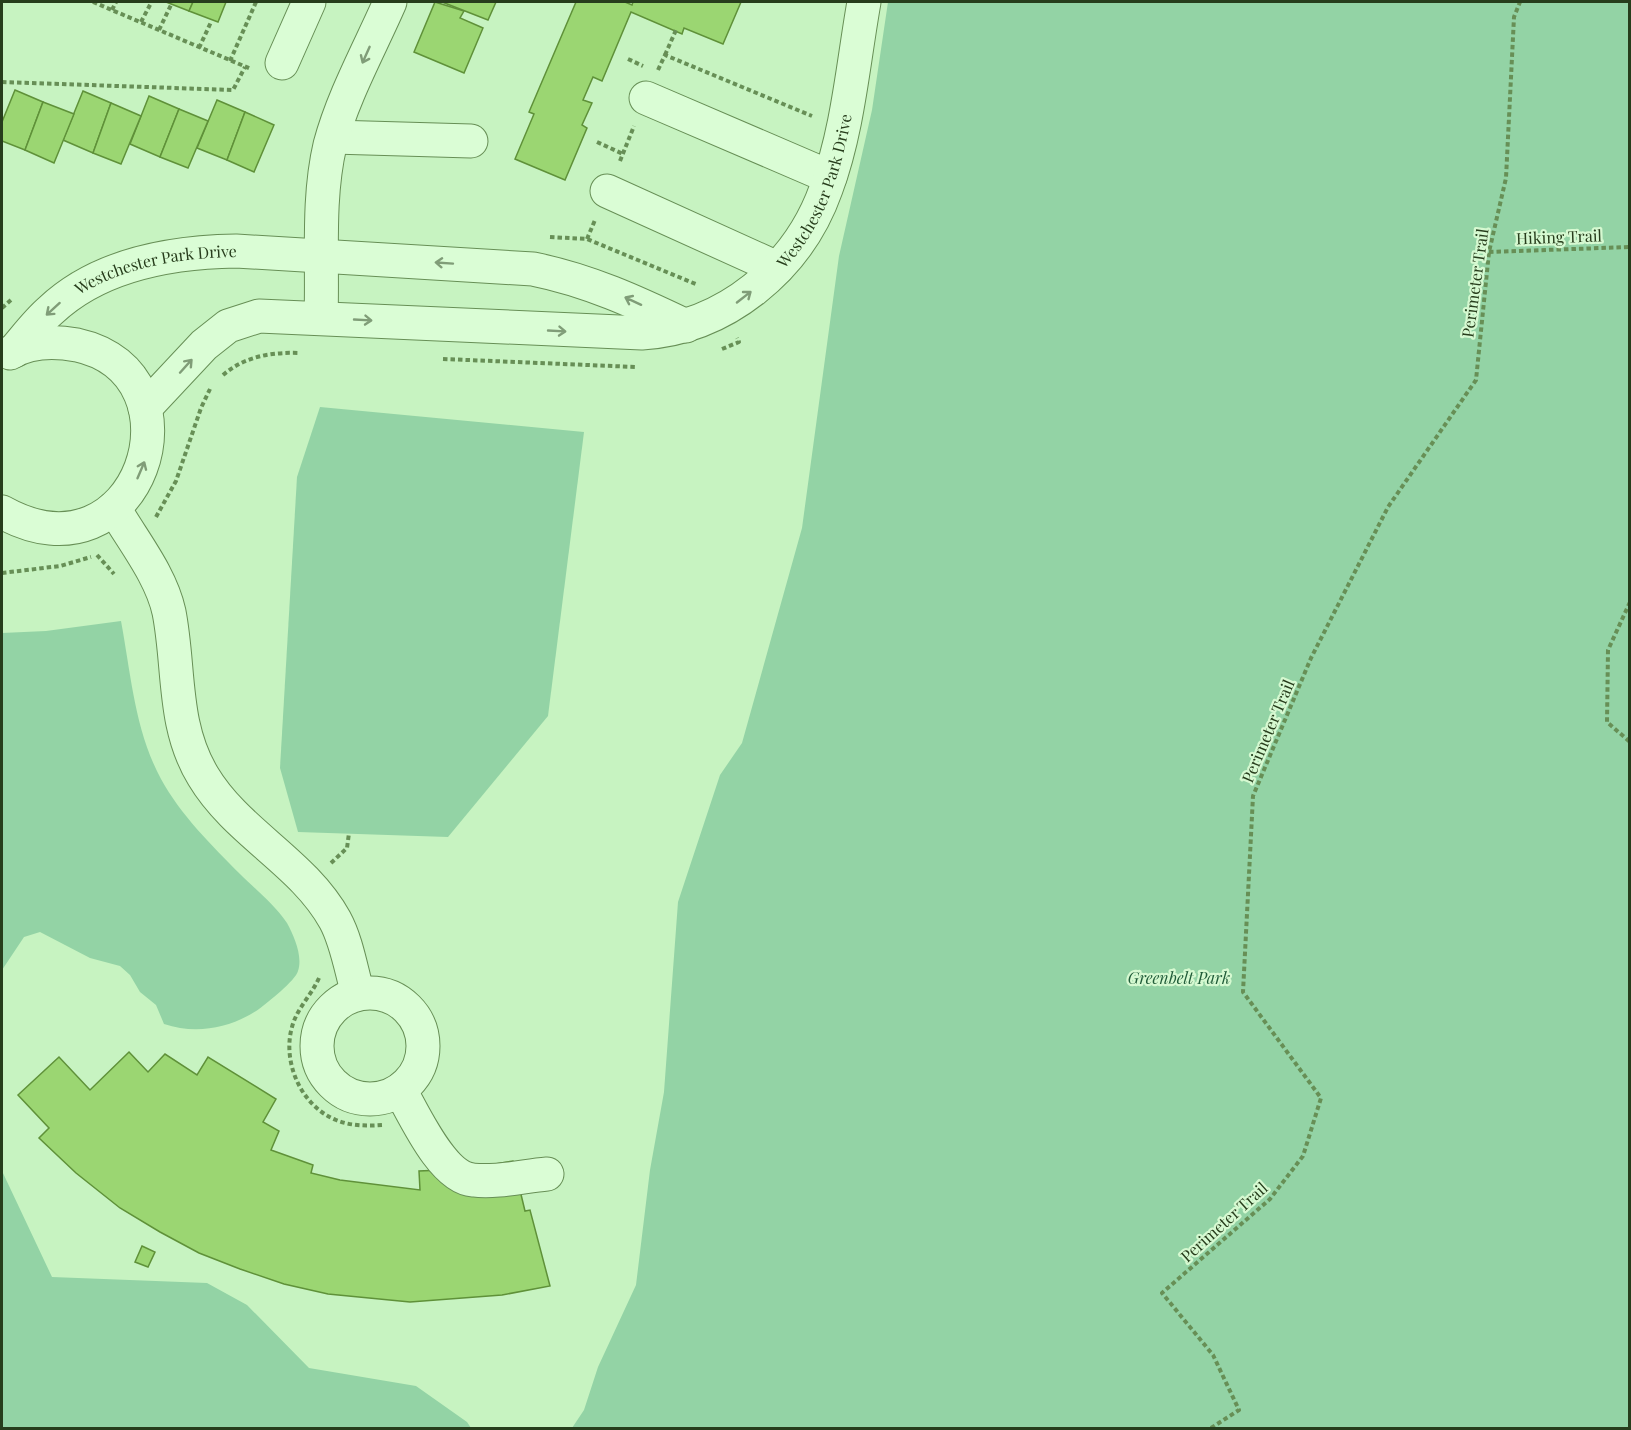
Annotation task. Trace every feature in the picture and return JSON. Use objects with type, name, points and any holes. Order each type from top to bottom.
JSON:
[{"type":"street","points":[[268,67],[309,2]]},
{"type":"street","points":[[321,318],[325,182],[333,137],[390,2]]},
{"type":"street","name":"Westchester Park Drive","points":[[145,408],[204,345],[228,326],[259,316],[598,333],[664,332],[729,309],[777,268],[802,234],[825,192],[841,140],[864,2]]},
{"type":"street","points":[[646,98],[830,177]]},
{"type":"street","points":[[333,137],[471,141]]},
{"type":"street","points":[[607,191],[777,268]]},
{"type":"street","name":"Westchester Park Drive","points":[[8,355],[50,310],[73,292],[130,266],[193,252],[323,256],[533,269],[569,276],[609,290],[686,326]]},
{"type":"street","points":[[2,512],[18,521],[44,528],[69,528],[95,520],[114,508],[129,493],[146,459],[148,441],[145,408],[126,374],[114,362],[87,347],[59,342],[35,344],[8,355]]},
{"type":"street","points":[[114,508],[155,575],[169,611],[178,711],[189,748],[202,776],[225,808],[301,877],[325,904],[339,929],[358,994]]},
{"type":"street","points":[[2,536],[20,536],[44,528]]},
{"type":"street","points":[[376,993],[394,998],[409,1009],[419,1024],[424,1042],[421,1061],[413,1077],[400,1090],[385,1097],[368,1098],[344,1091],[326,1074],[319,1059],[317,1042],[321,1026],[342,1000],[358,994],[376,993]]},
{"type":"street","points":[[400,1090],[434,1147],[449,1168],[460,1176],[473,1180],[548,1174]]},
{"type":"path","points":[[93,2],[245,67],[268,67]]},
{"type":"path","points":[[112,10],[116,2]]},
{"type":"path","points":[[230,61],[256,2]]},
{"type":"path","name":"Perimeter Trail","points":[[1211,1428],[1239,1410],[1213,1355],[1162,1293],[1270,1199],[1303,1156],[1321,1098],[1243,992],[1253,796],[1311,658],[1388,507],[1476,380],[1489,252],[1506,178],[1514,17],[1520,2]]},
{"type":"path","points":[[141,22],[151,3]]},
{"type":"path","points":[[159,30],[171,5]]},
{"type":"path","points":[[200,48],[211,22]]},
{"type":"path","points":[[665,55],[676,30]]},
{"type":"path","points":[[2,82],[233,90],[245,67]]},
{"type":"path","points":[[597,142],[623,154]]},
{"type":"path","name":"Hiking Trail","points":[[1489,252],[1629,247]]},
{"type":"path","points":[[2,308],[18,295]]},
{"type":"path","points":[[1629,602],[1608,650],[1607,722],[1629,742]]},
{"type":"path","points":[[322,972],[296,1015],[291,1029],[290,1049],[300,1087],[313,1104],[339,1121],[359,1125],[386,1125]]},
{"type":"green space","name":"Greenbelt Park","points":[[888,2],[1629,2],[1629,1428],[572,1428],[584,1410],[598,1367],[636,1285],[650,1170],[664,1092],[678,902],[720,775],[742,743],[802,528],[839,256],[872,110]]},
{"type":"green space","points":[[320,407],[584,432],[548,716],[448,837],[298,832],[280,768],[297,477]]},
{"type":"green space","points":[[121,621],[131,682],[145,742],[161,779],[177,805],[197,829],[282,916],[297,946],[298,971],[281,991],[248,1016],[213,1028],[189,1029],[164,1024],[156,1005],[140,992],[130,975],[120,966],[90,958],[40,932],[24,937],[2,970],[2,633],[46,631]]},
{"type":"green space","points":[[2,1171],[52,1277],[207,1283],[247,1305],[309,1368],[416,1386],[467,1422],[471,1428],[2,1428]]},
{"type":"building","points":[[166,2],[193,2],[189,11]]},
{"type":"building","points":[[193,2],[226,2],[218,22],[189,11]]},
{"type":"building","points":[[435,2],[464,11],[460,18],[483,28],[464,73],[414,52]]},
{"type":"building","points":[[442,2],[496,2],[488,20]]},
{"type":"building","points":[[576,2],[625,2],[632,5],[633,2],[741,2],[723,44],[684,28],[682,34],[631,12],[602,81],[593,77],[583,100],[592,103],[582,125],[587,128],[565,180],[515,159],[534,114],[529,112]]},
{"type":"building","points":[[15,90],[43,102],[25,150],[2,141],[2,122]]},
{"type":"building","points":[[83,91],[111,103],[93,153],[63,140]]},
{"type":"building","points":[[149,96],[179,109],[160,157],[130,144]]},
{"type":"building","points":[[217,100],[245,112],[227,160],[197,148]]},
{"type":"building","points":[[43,102],[74,114],[54,163],[25,150]]},
{"type":"building","points":[[111,103],[141,116],[121,164],[93,153]]},
{"type":"building","points":[[179,109],[208,121],[188,168],[160,157]]},
{"type":"building","points":[[245,112],[274,125],[254,172],[227,160]]},
{"type":"building","points":[[129,1052],[148,1072],[165,1054],[197,1075],[208,1057],[276,1099],[263,1122],[279,1131],[271,1150],[313,1165],[311,1173],[340,1180],[420,1190],[419,1171],[466,1169],[513,1161],[525,1211],[530,1210],[550,1286],[502,1295],[410,1302],[328,1294],[284,1284],[240,1269],[199,1253],[160,1232],[120,1208],[76,1173],[39,1138],[49,1128],[18,1095],[59,1057],[90,1090]]},
{"type":"building","points":[[142,1246],[155,1252],[148,1267],[135,1262]]}]
